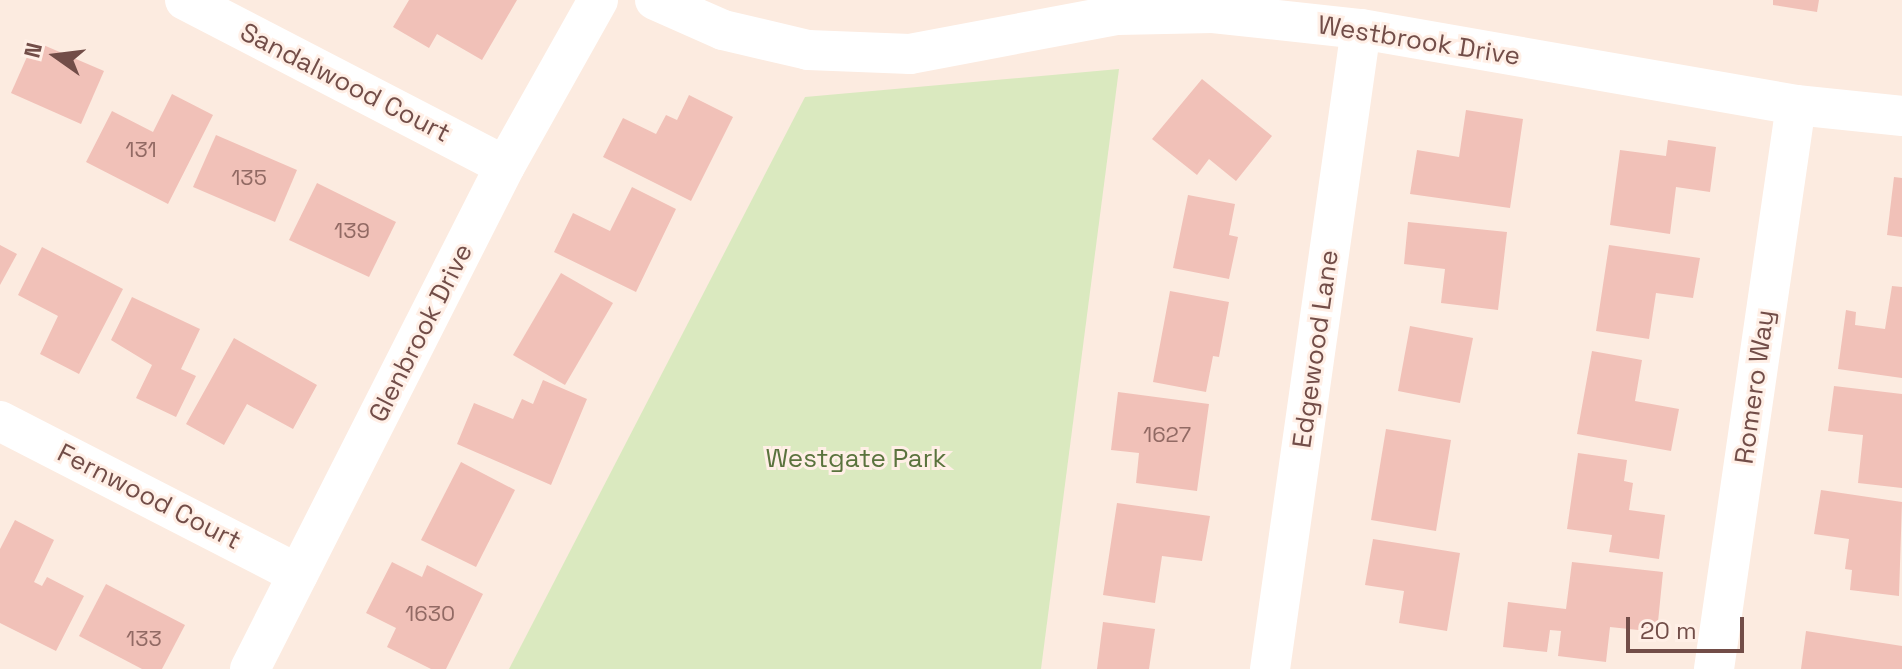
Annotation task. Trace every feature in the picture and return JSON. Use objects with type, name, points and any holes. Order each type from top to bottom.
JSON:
[{"type":"street","name":"Sandalwood Court","points":[[185,0],[505,166]]},
{"type":"street","name":"Glenbrook Drive","points":[[250,669],[505,166],[598,0]]},
{"type":"street","name":"Westbrook Drive","points":[[655,0],[723,30],[808,50],[910,54],[1117,15],[1213,13],[1361,29],[1796,105],[1902,116]]},
{"type":"street","name":"Edgewood Lane","points":[[1270,669],[1361,29]]},
{"type":"street","name":"Romero Way","points":[[1714,669],[1796,105]]},
{"type":"street","name":"Fernwood Court","points":[[0,421],[298,574]]},
{"type":"green space","name":"Westgate Park","points":[[1119,69],[1041,669],[509,669],[805,97]]},
{"type":"building","points":[[409,0],[517,0],[482,60],[437,34],[429,48],[393,27]]},
{"type":"building","points":[[1773,0],[1819,0],[1817,12],[1773,5]]},
{"type":"building","points":[[34,41],[104,71],[81,124],[11,93]]},
{"type":"building","points":[[1202,79],[1272,136],[1236,181],[1209,159],[1197,175],[1152,139]]},
{"type":"building","points":[[172,94],[213,115],[168,204],[86,162],[112,111],[153,132]]},
{"type":"building","points":[[689,95],[733,117],[691,201],[603,157],[623,118],[656,134],[666,115],[677,120]]},
{"type":"building","points":[[1466,110],[1523,119],[1510,208],[1410,194],[1417,150],[1459,157]]},
{"type":"building","points":[[216,135],[297,170],[275,222],[193,187]]},
{"type":"building","points":[[1668,140],[1716,147],[1710,192],[1676,187],[1670,234],[1610,225],[1620,150],[1666,156]]},
{"type":"building","points":[[1894,177],[1902,178],[1902,237],[1887,235]]},
{"type":"building","points":[[317,183],[396,222],[369,277],[289,240]]},
{"type":"building","points":[[632,187],[676,209],[636,292],[554,252],[573,213],[610,231]]},
{"type":"building","points":[[1188,195],[1235,204],[1229,235],[1238,237],[1229,279],[1173,268]]},
{"type":"building","points":[[1408,222],[1507,232],[1498,310],[1441,303],[1445,269],[1404,264]]},
{"type":"building","points":[[0,245],[17,254],[0,285]]},
{"type":"building","points":[[1609,245],[1700,258],[1693,298],[1656,293],[1649,339],[1596,331]]},
{"type":"building","points":[[42,247],[123,289],[79,374],[40,354],[58,316],[18,295]]},
{"type":"building","points":[[561,273],[613,303],[565,385],[513,355]]},
{"type":"building","points":[[1892,286],[1902,287],[1902,378],[1838,369],[1846,310],[1856,312],[1855,325],[1885,329]]},
{"type":"building","points":[[1170,291],[1229,302],[1219,357],[1213,356],[1206,392],[1153,382]]},
{"type":"building","points":[[132,297],[200,329],[181,369],[196,376],[176,417],[136,398],[152,365],[111,340]]},
{"type":"building","points":[[1410,326],[1473,338],[1460,403],[1398,391]]},
{"type":"building","points":[[234,338],[317,385],[293,429],[247,404],[224,445],[186,424]]},
{"type":"building","points":[[1592,351],[1642,360],[1635,401],[1679,409],[1671,451],[1577,434]]},
{"type":"building","points":[[543,380],[587,399],[551,485],[457,444],[474,403],[513,419],[522,399],[533,404]]},
{"type":"building","points":[[1834,386],[1902,394],[1902,488],[1858,483],[1863,435],[1828,431]]},
{"type":"building","points":[[1118,392],[1209,404],[1197,491],[1136,483],[1139,453],[1111,450]]},
{"type":"building","points":[[1386,429],[1451,440],[1436,531],[1371,520]]},
{"type":"building","points":[[1578,453],[1627,460],[1624,481],[1633,483],[1629,510],[1665,515],[1659,559],[1609,552],[1612,535],[1567,529]]},
{"type":"building","points":[[461,462],[515,490],[476,567],[421,540]]},
{"type":"building","points":[[1821,490],[1902,502],[1899,596],[1850,590],[1852,570],[1845,569],[1849,539],[1814,534]]},
{"type":"building","points":[[1117,503],[1210,516],[1202,561],[1162,556],[1155,603],[1103,595]]},
{"type":"building","points":[[15,520],[54,540],[34,582],[42,586],[47,577],[84,596],[56,651],[0,623],[0,549]]},
{"type":"building","points":[[1373,539],[1460,553],[1447,631],[1399,623],[1404,591],[1365,585]]},
{"type":"building","points":[[392,562],[422,577],[427,565],[483,594],[446,669],[431,669],[387,647],[396,628],[366,613]]},
{"type":"building","points":[[1572,562],[1663,572],[1657,632],[1610,627],[1606,662],[1558,656],[1561,631],[1550,630],[1547,652],[1503,647],[1508,602],[1566,609]]},
{"type":"building","points":[[106,584],[185,625],[162,669],[142,669],[79,636]]},
{"type":"building","points":[[1103,622],[1155,629],[1149,669],[1097,669]]},
{"type":"building","points":[[1806,631],[1902,646],[1902,669],[1801,669]]}]
